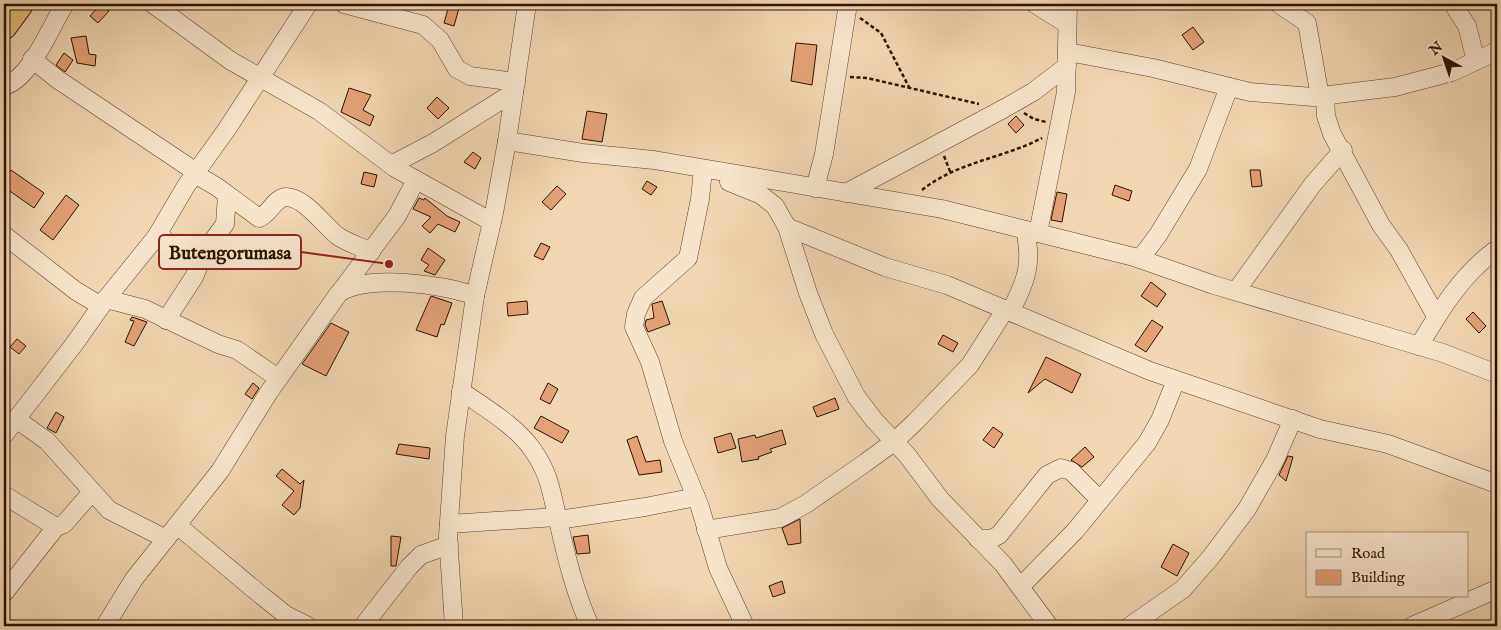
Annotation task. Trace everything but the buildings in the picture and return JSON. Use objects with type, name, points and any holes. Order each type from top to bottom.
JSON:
[{"type":"highway","points":[[4,26],[20,4]]},
{"type":"street","points":[[4,86],[10,85],[20,77],[46,40],[65,4]]},
{"type":"street","points":[[153,4],[231,61],[319,111],[390,165],[492,222]]},
{"type":"street","points":[[166,539],[118,516],[92,492],[47,441],[9,423],[158,232],[261,79],[308,4]]},
{"type":"street","points":[[344,4],[423,25],[440,40],[457,69],[470,76],[515,87]]},
{"type":"street","points":[[454,626],[449,546],[451,476],[475,296],[492,222],[507,140],[527,4]]},
{"type":"street","points":[[1035,4],[1067,24]]},
{"type":"street","points":[[706,530],[780,518],[806,504],[895,441],[970,365],[1008,311],[1022,290],[1028,270],[1032,231],[1060,125],[1066,92],[1068,4]]},
{"type":"street","points":[[1279,4],[1306,23],[1326,116],[1332,134],[1343,150],[1381,225],[1399,250],[1436,316]]},
{"type":"street","points":[[1453,4],[1467,26],[1476,61]]},
{"type":"street","points":[[815,188],[824,154],[847,6]]},
{"type":"street","points":[[846,193],[1033,92],[1068,59],[1153,68],[1250,92],[1322,96],[1395,87],[1452,72],[1497,51]]},
{"type":"street","points":[[32,60],[259,218],[265,216],[279,200],[287,197],[294,199],[341,238],[371,252]]},
{"type":"street","points":[[390,165],[433,143],[515,87]]},
{"type":"street","points":[[1140,259],[1158,235],[1198,169],[1229,87]]},
{"type":"street","points":[[507,140],[710,170],[942,209],[1140,259],[1236,291],[1419,346],[1497,374]]},
{"type":"street","points":[[1236,291],[1313,184],[1343,150]]},
{"type":"street","points":[[710,170],[729,182],[761,195],[770,201],[781,214],[824,334],[856,396],[874,420],[895,441],[935,493],[1021,586],[1049,626]]},
{"type":"street","points":[[710,170],[700,199],[688,258],[643,298],[636,314],[634,327],[650,362],[673,441],[696,497],[718,568],[745,626]]},
{"type":"street","points":[[105,626],[134,579],[220,470],[278,378],[397,216],[416,180]]},
{"type":"street","points":[[166,320],[225,224],[227,195]]},
{"type":"street","points":[[787,227],[885,267],[946,285],[1176,380],[1320,429],[1388,444],[1497,484]]},
{"type":"street","points":[[158,232],[169,246],[200,262]]},
{"type":"street","points":[[4,235],[76,292],[104,302],[145,309],[218,344],[237,350],[278,378]]},
{"type":"street","points":[[1419,346],[1436,316],[1475,265],[1497,249]]},
{"type":"street","points":[[339,293],[357,284],[374,283],[437,286],[459,290],[475,296]]},
{"type":"street","points":[[1021,586],[1075,531],[1147,443],[1160,420],[1176,380]]},
{"type":"street","points":[[461,392],[491,411],[531,448],[552,485],[557,518],[576,587],[590,626]]},
{"type":"street","points":[[1130,626],[1184,589],[1211,557],[1251,501],[1275,460],[1293,420]]},
{"type":"street","points":[[978,539],[991,540],[999,535],[1047,475],[1061,468],[1071,471],[1100,500]]},
{"type":"street","points":[[4,593],[56,527],[64,524],[92,492]]},
{"type":"street","points":[[4,496],[56,527]]},
{"type":"street","points":[[449,524],[557,518],[645,507],[696,497]]},
{"type":"street","points":[[177,525],[286,615],[308,626]]},
{"type":"street","points":[[364,626],[415,561],[433,549],[449,546]]},
{"type":"street","points":[[1412,626],[1497,589]]},
{"type":"path","points":[[847,6],[881,33],[910,88]]},
{"type":"path","points":[[837,76],[867,78],[1020,111],[1044,122],[1060,125]]},
{"type":"path","points":[[907,203],[924,188],[964,167],[986,158],[1022,148],[1060,125]]},
{"type":"place","name":"Butengorumasa","points":[[389,264]]}]
